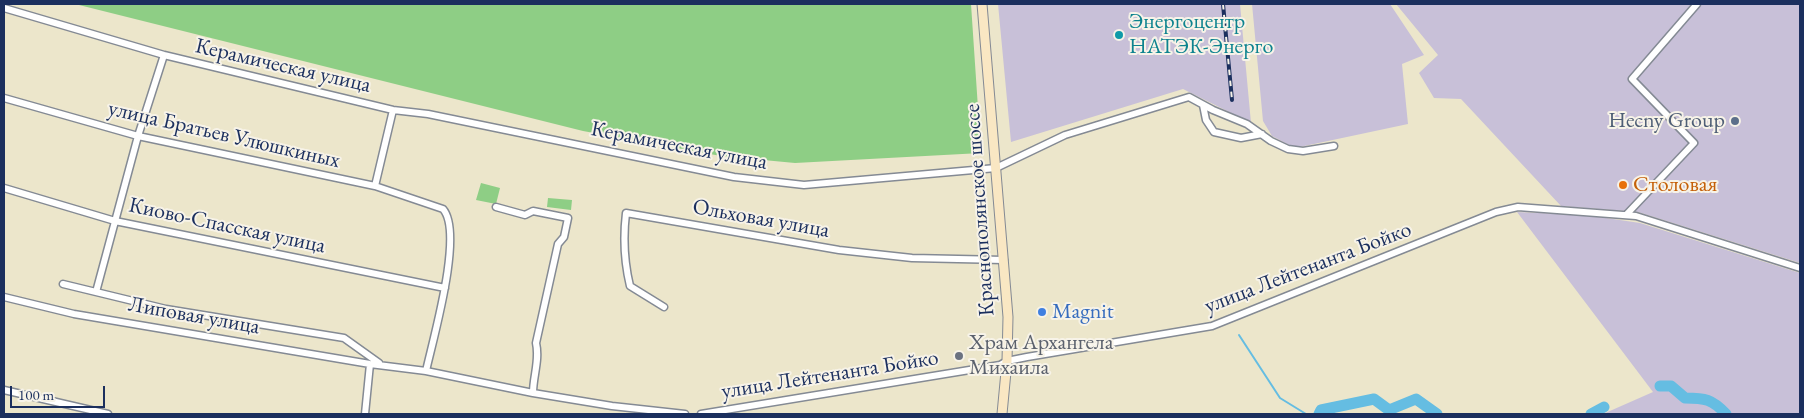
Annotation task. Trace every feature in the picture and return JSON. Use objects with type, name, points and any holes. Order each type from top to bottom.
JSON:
[{"type":"main road","name":"Краснополянское шоссе","points":[[982,4],[1008,317],[1007,360],[1002,414]]},
{"type":"street","points":[[1626,216],[1694,143],[1632,79],[1696,4]]},
{"type":"street","name":"Керамическая улица","points":[[4,8],[164,55],[393,110],[428,114],[734,177],[804,185],[996,168],[1065,135],[1184,97],[1192,97],[1203,105],[1247,124],[1276,144],[1298,151],[1334,146]]},
{"type":"street","points":[[96,292],[138,136],[164,55]]},
{"type":"street","name":"улица Братьев Улюшкиных","points":[[4,98],[138,136],[375,186],[436,205],[448,214],[450,227],[445,288]]},
{"type":"street","points":[[1203,105],[1206,120],[1214,132],[1241,138],[1262,134]]},
{"type":"street","points":[[375,186],[393,110]]},
{"type":"street","name":"Киово-Спасская улица","points":[[4,188],[115,221],[445,288]]},
{"type":"street","points":[[496,207],[525,215],[533,210],[568,218],[564,237],[558,244],[536,343],[539,354],[533,383],[533,393]]},
{"type":"street","name":"улица Лейтенанта Бойко","points":[[701,414],[1000,365],[1007,360],[1212,326],[1518,207],[1636,216],[1800,268]]},
{"type":"street","name":"Ольховая улица","points":[[664,307],[630,286],[625,268],[624,250],[626,213],[839,250],[921,258],[1004,260]]},
{"type":"street","points":[[63,284],[166,309],[344,338],[380,364],[612,406],[685,414]]},
{"type":"street","points":[[426,371],[445,288]]},
{"type":"street","name":"Липовая улица","points":[[4,297],[74,314],[370,364],[380,364]]},
{"type":"street","points":[[365,414],[370,364]]},
{"type":"street","points":[[4,390],[108,414]]},
{"type":"shaded area","points":[[998,4],[1240,4],[1251,123],[1183,89],[1011,142]]},
{"type":"shaded area","points":[[1252,4],[1390,4],[1424,55],[1402,64],[1408,124],[1295,148],[1272,136],[1263,121]]},
{"type":"shaded area","points":[[1396,4],[1800,4],[1800,263],[1638,212],[1561,206],[1461,99],[1434,98],[1419,73],[1438,55]]},
{"type":"shaded area","points":[[1517,212],[1586,215],[1640,223],[1800,273],[1800,414],[1603,414],[1653,392]]},
{"type":"green space","points":[[75,4],[971,4],[981,153],[795,163],[721,156],[583,131]]},
{"type":"green space","points":[[481,183],[500,188],[496,204],[476,200]]},
{"type":"green space","points":[[548,198],[572,200],[571,210],[547,207]]},
{"type":"waterway","points":[[1239,335],[1280,398],[1306,414]]},
{"type":"waterway","points":[[1660,386],[1671,386],[1685,398],[1708,400],[1726,414]]},
{"type":"waterway","points":[[1319,414],[1321,410],[1374,399],[1389,410],[1416,399],[1437,414]]},
{"type":"waterway","points":[[1591,414],[1604,407]]},
{"type":"railway","points":[[1223,4],[1232,100]]},
{"type":"place","name":"Энергоцентр НАТЭК-Энерго","points":[[1119,35]]},
{"type":"place","name":"Hecny Group","points":[[1735,121]]},
{"type":"place","name":"Столовая","points":[[1623,185]]},
{"type":"place","name":"Magnit","points":[[1042,312]]},
{"type":"place","name":"Храм Архангела Михаила","points":[[959,356]]}]
